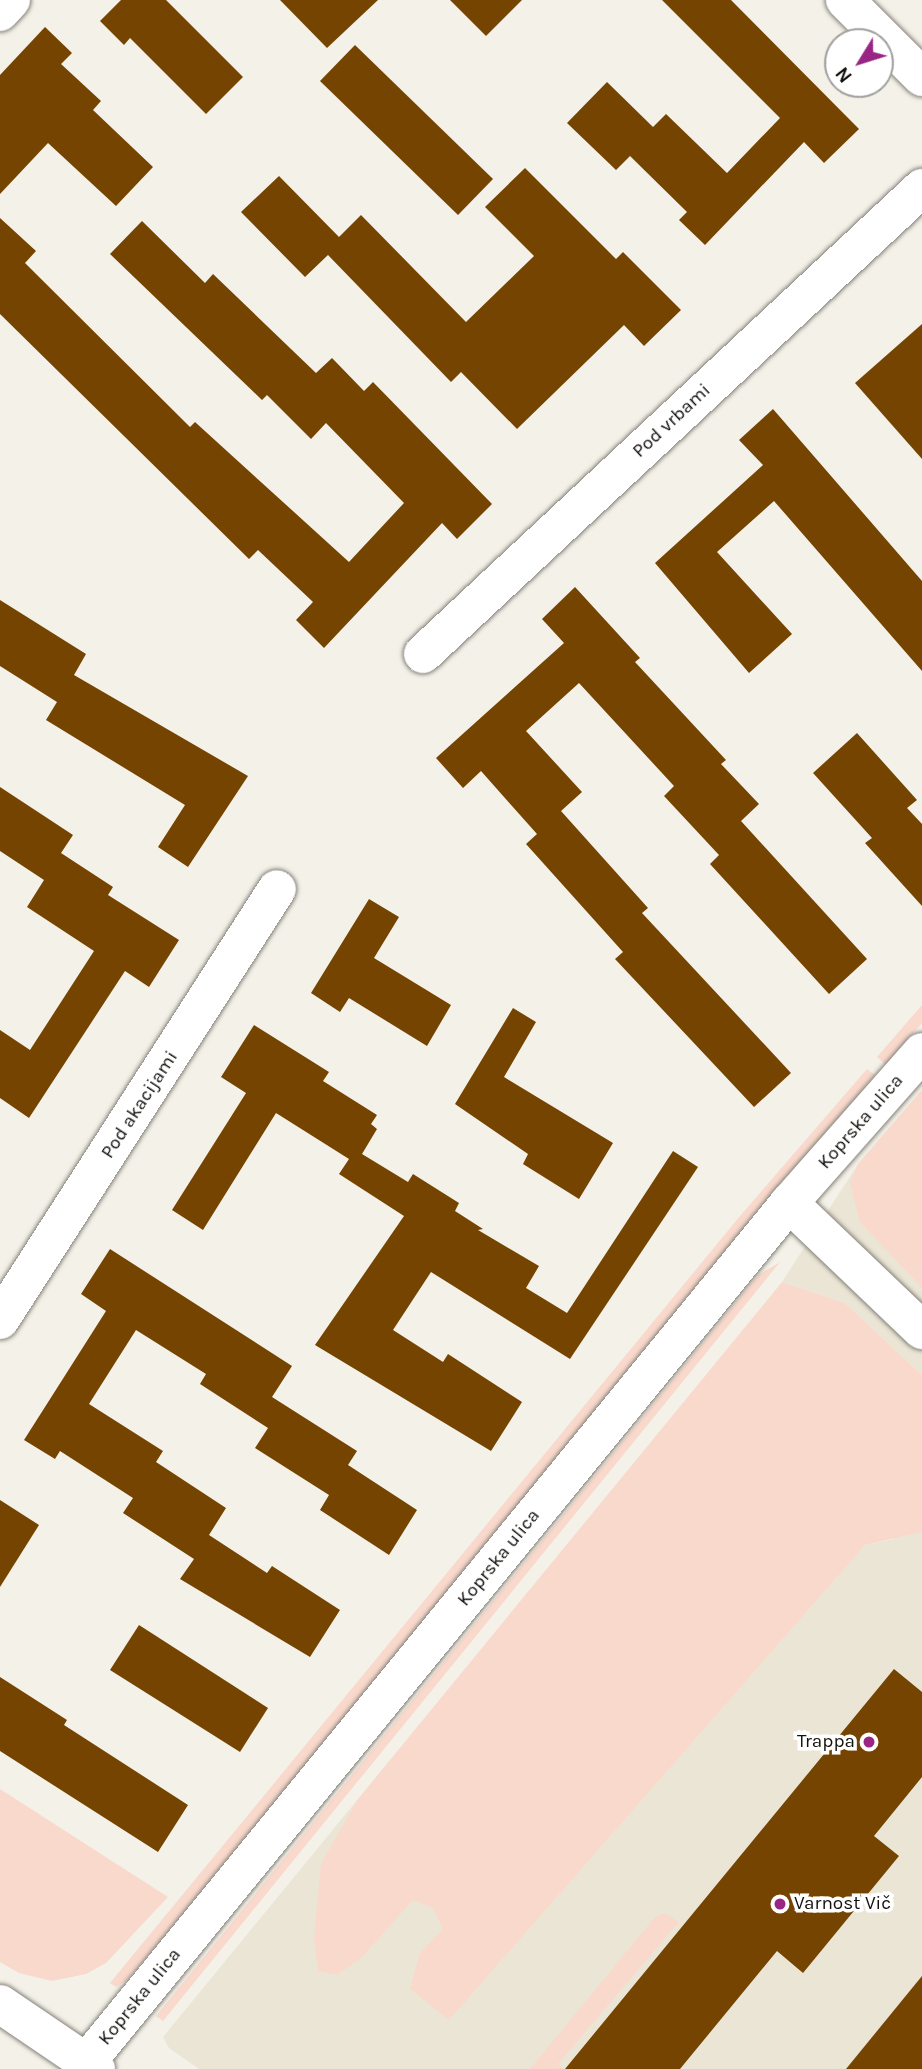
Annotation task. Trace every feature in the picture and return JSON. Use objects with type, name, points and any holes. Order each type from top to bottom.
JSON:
[{"type":"street","points":[[0,12],[11,0]]},
{"type":"street","points":[[845,0],[922,77]]},
{"type":"street","name":"Pod vrbami","points":[[423,654],[922,188]]},
{"type":"street","name":"Pod akacijami","points":[[0,1320],[277,889]]},
{"type":"street","name":"Koprska ulica","points":[[88,2067],[789,1203],[922,1052]]},
{"type":"street","points":[[789,1203],[922,1330]]},
{"type":"street","points":[[0,2004],[88,2067]]},
{"type":"shaded area","points":[[922,1005],[922,1023],[886,1065],[877,1057]]},
{"type":"shaded area","points":[[867,1069],[875,1075],[149,1955],[127,1980],[116,1987],[110,1983],[740,1216]]},
{"type":"shaded area","points":[[922,1090],[922,1375],[845,1303],[782,1282],[858,1164]]},
{"type":"shaded area","points":[[922,1090],[922,1288],[860,1222],[850,1183],[858,1164]]},
{"type":"shaded area","points":[[780,1262],[163,2021],[156,2016],[758,1275]]},
{"type":"shaded area","points":[[782,1282],[845,1303],[922,1375],[922,1532],[865,1545],[449,2020],[410,1989],[420,1953],[443,1929],[433,1908],[413,1900],[362,1957],[337,1975],[318,1971],[314,1938],[321,1864],[358,1799]]},
{"type":"shaded area","points":[[922,1506],[922,2069],[199,2069],[169,2048],[163,2037],[358,1799],[865,1545],[894,1539]]},
{"type":"shaded area","points":[[0,1789],[168,1897],[106,1963],[86,1974],[52,1981],[19,1973],[0,1962]]},
{"type":"shaded area","points":[[665,1913],[679,1922],[558,2064],[564,2069],[530,2069],[655,1917]]},
{"type":"building","points":[[121,0],[166,0],[243,77],[206,114],[130,38],[124,45],[100,21]]},
{"type":"building","points":[[280,0],[378,0],[327,48]]},
{"type":"building","points":[[450,0],[522,0],[486,36]]},
{"type":"building","points":[[662,0],[731,0],[824,94],[824,98],[828,98],[859,129],[824,163],[804,142],[705,245],[679,220],[687,212],[630,156],[616,170],[567,123],[607,82],[653,127],[666,114],[727,173],[780,118]]},
{"type":"building","points":[[45,27],[72,53],[61,64],[101,101],[93,110],[153,167],[116,206],[48,143],[0,194],[0,75]]},
{"type":"building","points":[[355,45],[493,179],[458,215],[320,81]]},
{"type":"building","points":[[525,168],[616,259],[623,252],[681,310],[644,346],[624,325],[517,429],[461,372],[451,382],[328,255],[305,277],[241,212],[279,176],[339,237],[361,215],[466,322],[534,256],[485,207]]},
{"type":"building","points":[[0,218],[36,251],[25,263],[190,427],[195,422],[349,562],[404,503],[326,423],[311,439],[267,395],[262,400],[110,254],[142,221],[205,283],[213,274],[316,373],[332,358],[364,391],[373,382],[492,504],[457,539],[442,523],[324,648],[296,620],[313,602],[258,550],[249,559],[0,314]]},
{"type":"building","points":[[922,324],[922,459],[855,383]]},
{"type":"building","points":[[773,409],[922,581],[922,671],[774,501],[717,552],[792,634],[749,673],[655,563],[763,465],[739,440]]},
{"type":"building","points":[[575,587],[640,658],[635,662],[726,760],[721,764],[759,804],[741,821],[867,959],[829,994],[710,864],[719,855],[664,796],[674,786],[579,683],[526,731],[582,792],[561,811],[648,908],[642,913],[791,1073],[754,1107],[615,959],[623,952],[526,844],[537,834],[481,771],[463,788],[436,758],[564,643],[542,619]]},
{"type":"building","points":[[0,600],[86,654],[74,675],[248,776],[188,867],[158,847],[185,805],[46,720],[57,702],[0,666]]},
{"type":"building","points":[[857,733],[917,800],[907,808],[922,824],[922,906],[865,843],[872,838],[813,773]]},
{"type":"building","points":[[0,787],[73,835],[61,853],[113,887],[108,895],[179,940],[149,987],[125,971],[29,1118],[0,1098],[0,1030],[30,1050],[94,951],[27,907],[44,880],[0,851]]},
{"type":"building","points":[[369,899],[399,917],[374,958],[451,1005],[427,1046],[349,998],[340,1012],[311,993]]},
{"type":"building","points":[[513,1008],[536,1022],[504,1077],[613,1143],[579,1199],[523,1164],[528,1154],[455,1104]]},
{"type":"building","points":[[254,1025],[329,1072],[323,1081],[377,1115],[371,1124],[377,1129],[362,1154],[408,1182],[413,1174],[459,1203],[455,1211],[483,1229],[478,1230],[539,1266],[526,1288],[567,1313],[673,1151],[698,1167],[570,1359],[431,1272],[393,1330],[443,1362],[448,1354],[522,1402],[491,1451],[315,1345],[404,1216],[339,1174],[349,1159],[276,1113],[203,1230],[172,1210],[246,1093],[221,1077]]},
{"type":"building","points":[[110,1249],[292,1366],[272,1397],[357,1451],[348,1465],[417,1510],[389,1555],[320,1510],[329,1495],[255,1448],[268,1428],[200,1384],[206,1374],[136,1330],[89,1404],[163,1451],[156,1462],[226,1508],[209,1535],[267,1573],[272,1566],[340,1610],[310,1657],[180,1579],[194,1559],[123,1513],[133,1498],[60,1451],[55,1459],[24,1440],[106,1311],[81,1294]]},
{"type":"building","points":[[0,1500],[39,1525],[0,1587]]},
{"type":"building","points":[[139,1625],[268,1708],[240,1752],[110,1670]]},
{"type":"building","name":"Varnost Vič","points":[[894,1669],[922,1692],[922,1777],[874,1836],[899,1856],[803,1973],[777,1951],[680,2069],[565,2069]]},
{"type":"building","points":[[0,1677],[67,1720],[64,1725],[188,1805],[158,1852],[0,1751]]},
{"type":"building","points":[[922,1976],[922,2069],[846,2069]]},
{"type":"place","name":"Trappa","points":[[869,1742]]},
{"type":"place","name":"Varnost Vič","points":[[780,1904]]}]
